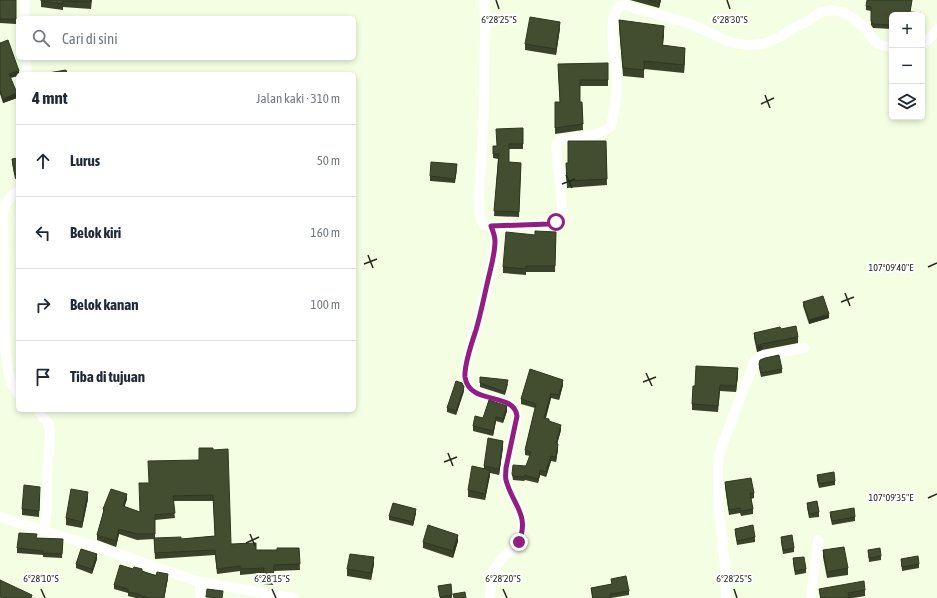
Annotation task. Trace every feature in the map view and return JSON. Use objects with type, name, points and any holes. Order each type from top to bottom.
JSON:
[{"type":"street","points":[[24,16],[25,0]]},
{"type":"street","points":[[484,0],[486,22],[480,217],[484,225],[491,226],[549,224],[556,222],[561,218],[562,208],[556,145],[560,140],[600,133],[608,130],[611,126],[617,83],[612,25],[616,9],[620,6],[623,5],[688,23],[732,43],[749,45],[763,44],[780,37],[821,12],[833,10],[845,13],[854,19],[864,27],[876,43],[889,46]]},
{"type":"street","points":[[925,42],[937,29]]},
{"type":"street","points":[[26,60],[27,72]]},
{"type":"street","points":[[16,193],[8,200],[3,215],[5,347],[9,376],[16,391]]},
{"type":"street","points":[[490,598],[490,586],[494,572],[503,558],[519,542],[522,527],[518,507],[508,486],[506,475],[506,468],[517,416],[516,412],[513,406],[509,403],[481,396],[472,390],[468,386],[465,375],[471,345],[480,316],[494,257],[495,240],[491,226]]},
{"type":"street","points":[[726,598],[726,565],[719,516],[718,472],[719,456],[723,443],[755,360],[763,356],[804,348]]},
{"type":"street","points":[[39,412],[46,421],[50,432],[47,475],[47,510],[44,530]]},
{"type":"street","points":[[0,517],[44,530],[200,582],[293,598]]},
{"type":"street","points":[[811,598],[818,540]]},
{"type":"street","points":[[200,582],[200,598]]},
{"type":"building","points":[[0,0],[16,0],[16,19],[0,19]]},
{"type":"building","points":[[41,0],[91,0],[91,2],[63,1],[63,4]]},
{"type":"building","points":[[649,0],[660,0],[659,3]]},
{"type":"building","points":[[867,0],[912,0],[910,12],[889,12],[889,25],[873,24],[871,21],[871,7],[866,6]]},
{"type":"building","points":[[530,17],[560,22],[556,49],[525,44]]},
{"type":"building","points":[[619,20],[664,26],[662,45],[685,48],[684,65],[644,61],[644,70],[623,68]]},
{"type":"building","points":[[8,40],[19,71],[9,74],[16,93],[3,99],[0,90],[0,43]]},
{"type":"building","points":[[608,63],[608,80],[580,80],[580,102],[582,102],[583,124],[555,128],[555,102],[560,102],[558,64]]},
{"type":"building","points":[[66,70],[66,72],[54,72]]},
{"type":"building","points":[[523,128],[523,144],[509,144],[509,162],[521,163],[519,212],[494,211],[499,154],[493,154],[493,146],[497,146],[496,129]]},
{"type":"building","points":[[568,141],[606,141],[607,179],[567,181],[566,163],[568,163]]},
{"type":"building","points":[[16,158],[15,175],[12,159]]},
{"type":"building","points":[[431,162],[457,164],[455,179],[430,176]]},
{"type":"building","points":[[535,231],[556,232],[555,266],[526,266],[526,269],[503,267],[506,232],[535,235]]},
{"type":"building","points":[[823,296],[829,314],[809,320],[803,302]]},
{"type":"building","points":[[796,326],[798,337],[757,346],[754,333],[780,327],[781,329]]},
{"type":"building","points":[[779,355],[782,369],[761,373],[759,364],[760,360]]},
{"type":"building","points":[[696,366],[738,368],[736,386],[720,385],[718,406],[692,404]]},
{"type":"building","points":[[530,369],[563,380],[559,395],[551,393],[544,418],[561,425],[556,443],[558,444],[556,457],[551,456],[546,472],[540,470],[538,479],[525,475],[524,477],[513,476],[512,474],[513,465],[526,466],[531,452],[525,450],[536,404],[521,399]]},
{"type":"building","points":[[480,377],[508,380],[505,392],[480,383]]},
{"type":"building","points":[[456,381],[462,383],[464,387],[456,411],[447,408]]},
{"type":"building","points":[[489,400],[507,406],[503,419],[496,417],[493,431],[473,426],[475,416],[483,418]]},
{"type":"building","points":[[488,438],[503,441],[499,469],[484,466]]},
{"type":"building","points":[[199,448],[213,448],[213,450],[228,449],[231,544],[256,543],[256,550],[299,548],[300,564],[274,565],[273,580],[263,579],[264,568],[240,569],[240,566],[217,569],[215,550],[155,553],[154,538],[181,537],[181,539],[215,536],[213,495],[173,496],[175,513],[155,515],[155,534],[137,534],[119,529],[116,541],[97,535],[103,509],[111,489],[127,494],[123,506],[140,512],[139,483],[149,483],[148,461],[199,460]]},
{"type":"building","points":[[472,466],[490,470],[485,494],[468,490]]},
{"type":"building","points":[[834,472],[835,481],[819,484],[817,475]]},
{"type":"building","points":[[751,478],[754,493],[750,493],[753,509],[741,511],[740,508],[729,510],[725,482]]},
{"type":"building","points":[[24,485],[40,487],[39,511],[22,509]]},
{"type":"building","points":[[71,489],[88,492],[82,522],[66,518]]},
{"type":"building","points":[[817,501],[819,512],[809,514],[807,503]]},
{"type":"building","points":[[393,503],[416,509],[413,522],[389,516]]},
{"type":"building","points":[[854,508],[855,517],[832,521],[830,512]]},
{"type":"building","points":[[428,525],[458,535],[453,551],[423,542]]},
{"type":"building","points":[[753,525],[755,537],[737,541],[735,529]]},
{"type":"building","points":[[19,533],[37,534],[36,538],[63,539],[62,554],[43,553],[43,551],[17,548]]},
{"type":"building","points":[[792,535],[794,548],[783,550],[781,537]]},
{"type":"building","points":[[844,547],[848,568],[827,572],[823,550]]},
{"type":"building","points":[[880,548],[881,556],[869,558],[868,550]]},
{"type":"building","points":[[81,549],[97,554],[92,569],[76,564]]},
{"type":"building","points":[[350,554],[374,557],[371,573],[347,569]]},
{"type":"building","points":[[918,556],[919,564],[902,567],[901,559]]},
{"type":"building","points":[[804,557],[806,569],[795,571],[793,558]]},
{"type":"building","points":[[120,565],[133,569],[134,567],[142,569],[142,571],[156,576],[157,572],[168,574],[164,598],[149,598],[128,592],[128,589],[114,585]]},
{"type":"building","points":[[626,576],[629,591],[610,594],[610,598],[593,598],[591,588],[612,584],[611,579]]},
{"type":"building","points":[[0,580],[32,595],[31,598],[0,597]]},
{"type":"building","points":[[864,581],[865,590],[848,593],[849,598],[821,598],[819,589]]},
{"type":"building","points":[[451,584],[452,595],[440,597],[438,586]]},
{"type":"building","points":[[207,589],[223,591],[222,598],[206,597]]},
{"type":"building","points":[[465,592],[466,598],[454,598],[453,594]]},
{"type":"route","points":[[519,542],[521,536],[522,518],[506,480],[506,468],[517,416],[515,408],[509,403],[481,396],[468,386],[465,375],[471,345],[480,316],[494,257],[495,240],[491,226],[549,224],[556,222]]}]
